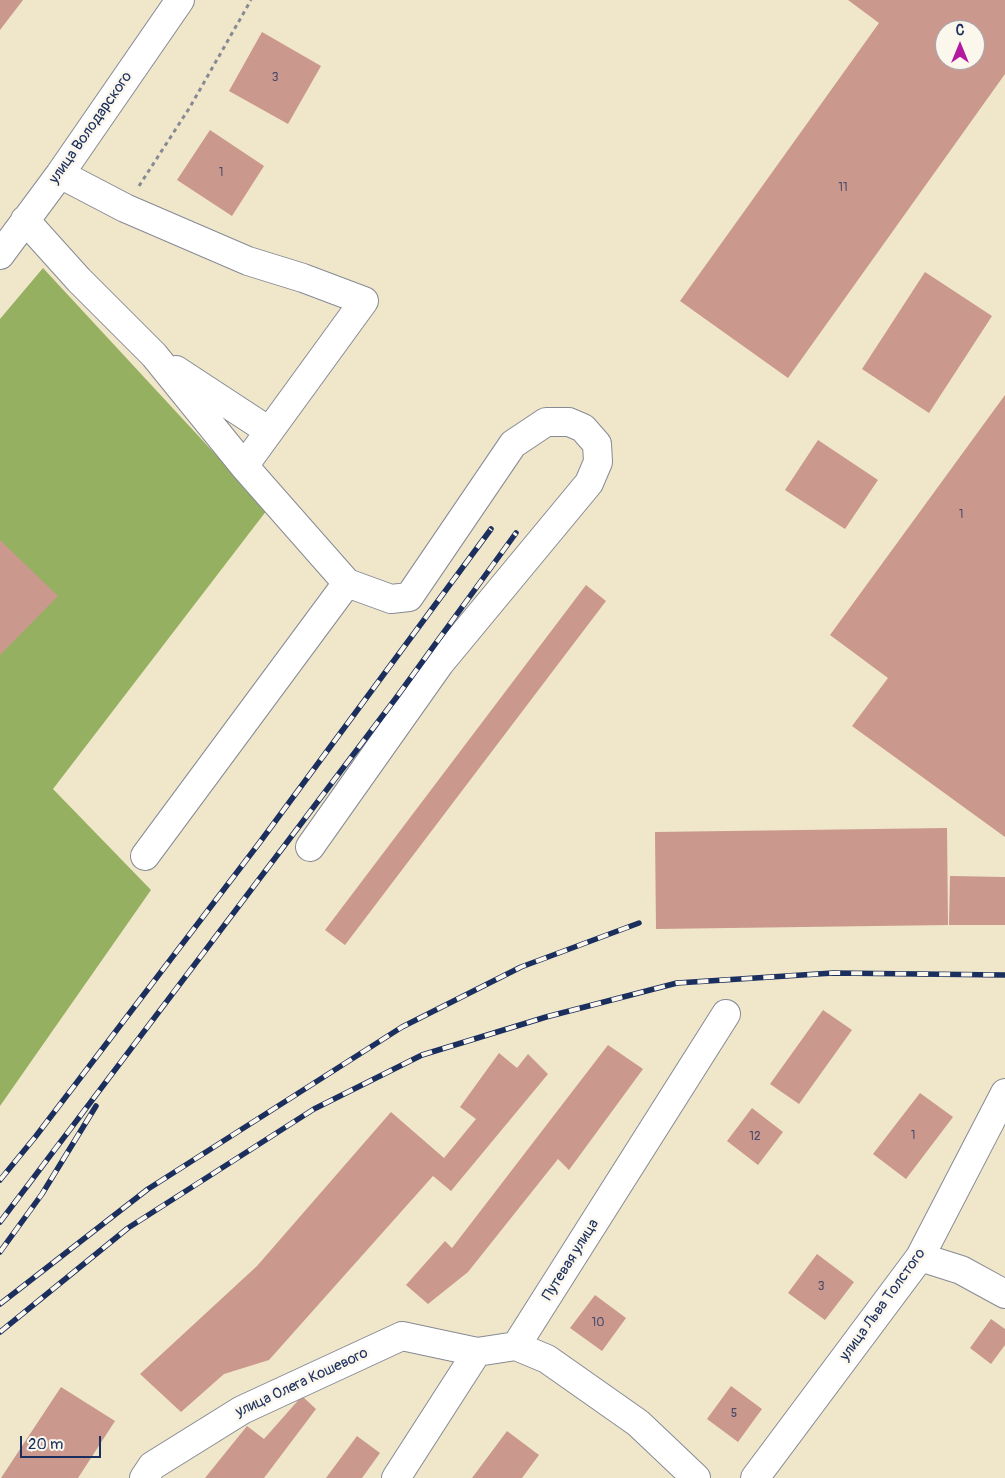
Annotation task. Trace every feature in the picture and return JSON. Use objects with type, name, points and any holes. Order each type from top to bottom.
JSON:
[{"type":"street","name":"улица Володарского","points":[[0,254],[60,174],[180,0]]},
{"type":"street","points":[[60,174],[125,208],[248,261],[303,278],[364,301],[244,466]]},
{"type":"street","points":[[25,220],[78,280],[154,355],[244,466],[347,583],[391,599],[409,598],[513,444],[546,422],[569,422],[583,428],[597,444],[598,462],[589,483],[440,663],[310,847]]},
{"type":"street","points":[[154,355],[269,431]]},
{"type":"street","points":[[145,856],[347,583]]},
{"type":"street","name":"Путевая улица","points":[[516,1346],[726,1014]]},
{"type":"street","name":"улица Льва Толстого","points":[[755,1478],[920,1257],[1005,1093]]},
{"type":"street","points":[[920,1257],[961,1270],[1005,1294]]},
{"type":"street","name":"улица Олега Кошевого","points":[[144,1478],[152,1466],[242,1410],[402,1336],[477,1352]]},
{"type":"street","points":[[396,1478],[477,1352],[516,1346],[547,1360],[638,1423],[696,1478]]},
{"type":"path","points":[[125,208],[190,107],[251,0]]},
{"type":"green space","points":[[43,268],[267,510],[53,789],[151,890],[0,1106],[0,319]]},
{"type":"building","points":[[0,0],[23,0],[0,30]]},
{"type":"building","points":[[848,0],[1005,0],[1005,74],[788,378],[680,301],[879,23]]},
{"type":"building","points":[[262,32],[321,66],[288,124],[229,91]]},
{"type":"building","points":[[210,130],[264,166],[232,216],[177,180]]},
{"type":"building","points":[[925,272],[992,316],[929,413],[862,369]]},
{"type":"building","points":[[1005,395],[1005,837],[852,726],[888,678],[830,635]]},
{"type":"building","points":[[818,440],[878,480],[845,529],[785,490]]},
{"type":"building","points":[[0,540],[58,596],[0,655]]},
{"type":"building","points":[[586,585],[606,601],[345,945],[325,930]]},
{"type":"building","points":[[947,828],[948,925],[656,929],[655,832]]},
{"type":"building","points":[[950,876],[1005,877],[1005,925],[949,925]]},
{"type":"building","points":[[823,1010],[852,1030],[799,1104],[770,1084]]},
{"type":"building","points":[[608,1045],[643,1069],[569,1170],[558,1159],[468,1272],[428,1304],[406,1285],[445,1241],[452,1248]]},
{"type":"building","points":[[499,1053],[517,1068],[528,1054],[548,1074],[451,1191],[433,1176],[269,1360],[224,1374],[181,1412],[140,1374],[257,1266],[391,1112],[444,1158],[476,1119],[460,1107]]},
{"type":"building","points":[[920,1093],[953,1117],[906,1179],[873,1154]]},
{"type":"building","points":[[752,1108],[783,1132],[758,1165],[727,1141]]},
{"type":"building","points":[[817,1254],[854,1282],[825,1320],[788,1293]]},
{"type":"building","points":[[595,1295],[626,1318],[602,1351],[570,1328]]},
{"type":"building","points":[[991,1319],[1005,1329],[1005,1345],[991,1364],[970,1348]]},
{"type":"building","points":[[731,1386],[762,1409],[738,1442],[707,1419]]},
{"type":"building","points":[[61,1387],[115,1421],[78,1478],[1,1478]]},
{"type":"building","points":[[302,1396],[316,1409],[264,1478],[205,1478],[247,1426],[264,1439]]},
{"type":"building","points":[[507,1431],[539,1455],[522,1478],[472,1478]]},
{"type":"building","points":[[357,1436],[380,1453],[362,1478],[326,1478]]},
{"type":"railway","points":[[0,1180],[36,1136],[260,842],[491,529]]},
{"type":"railway","points":[[0,1222],[396,698],[516,533]]},
{"type":"railway","points":[[0,1304],[148,1189],[402,1027],[521,967],[639,923]]},
{"type":"railway","points":[[0,1332],[128,1228],[314,1109],[422,1055],[546,1017],[677,983],[833,973],[1005,975]]},
{"type":"railway","points":[[0,1252],[42,1194],[96,1106]]}]
